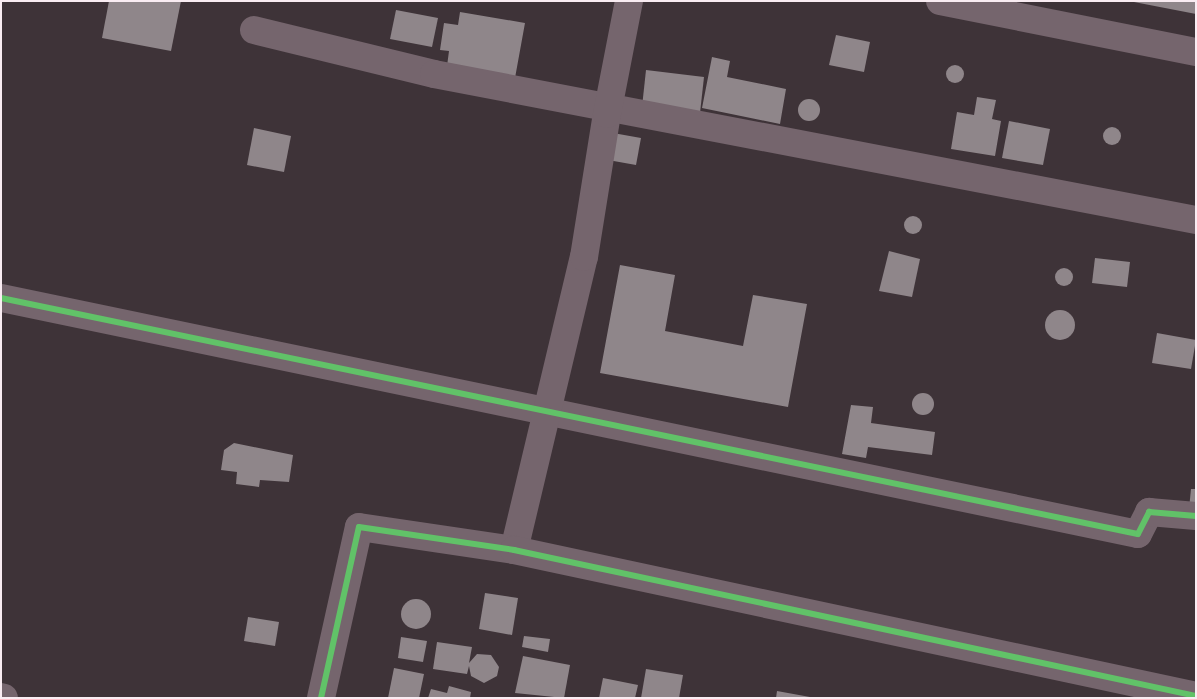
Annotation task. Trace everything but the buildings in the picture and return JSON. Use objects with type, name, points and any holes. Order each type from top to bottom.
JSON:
[{"type":"street","points":[[514,550],[544,413],[584,257],[608,106],[629,1]]},
{"type":"street","points":[[940,1],[1196,52]]},
{"type":"street","points":[[254,30],[434,74],[1196,220]]},
{"type":"street","points":[[1,298],[544,413],[1138,534],[1149,512],[1196,516]]},
{"type":"street","points":[[321,698],[358,527],[514,550],[1196,696]]},
{"type":"cycle path","points":[[1,298],[1138,534],[1149,512],[1196,516]]},
{"type":"cycle path","points":[[321,698],[359,527],[514,550],[1196,696]]}]
